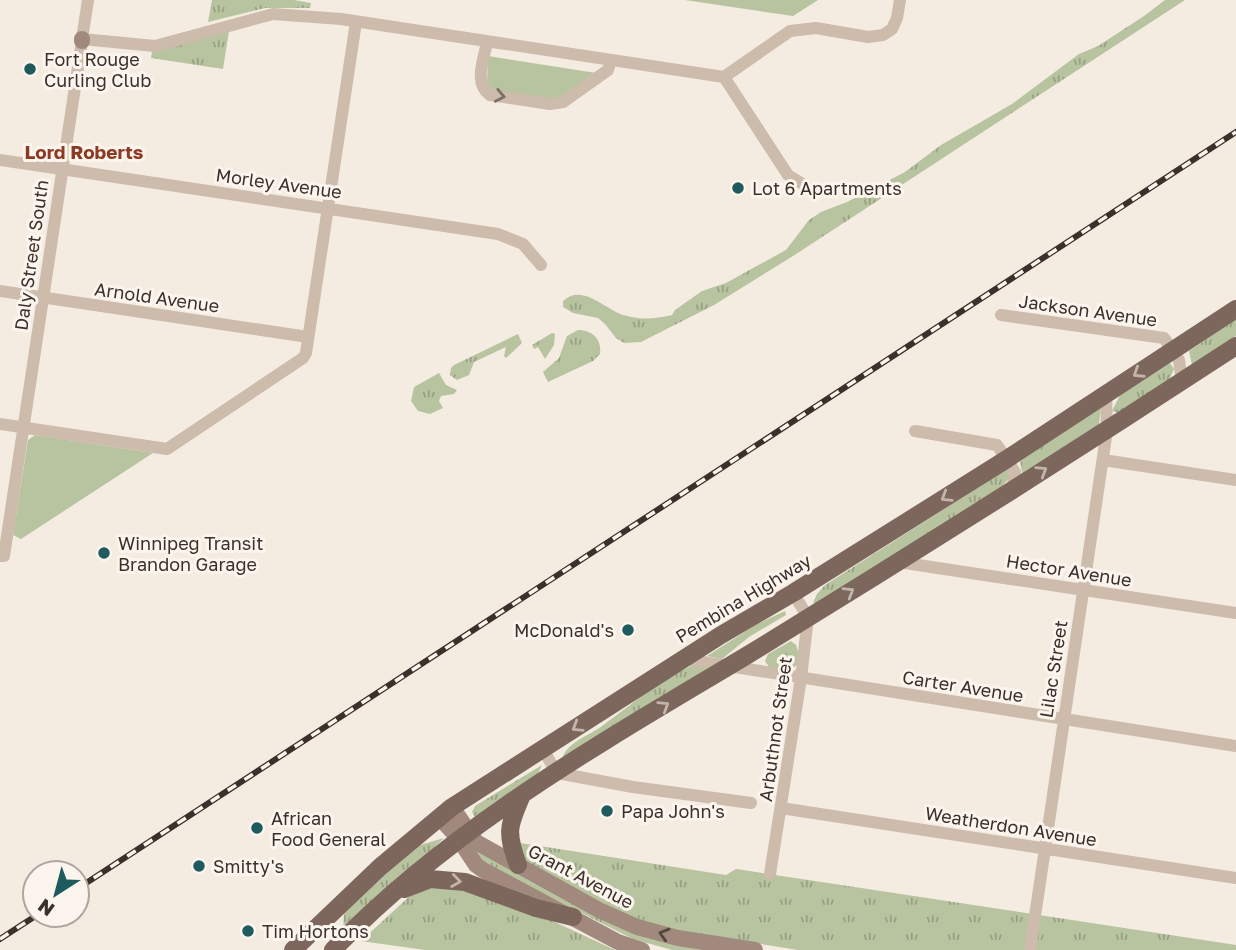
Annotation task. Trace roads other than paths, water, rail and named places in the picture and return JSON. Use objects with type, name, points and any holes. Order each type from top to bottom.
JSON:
[{"type":"main road","name":"Pembina Highway","points":[[293,950],[380,867],[445,812],[542,748],[1007,458],[1236,309]]},
{"type":"main road","points":[[332,950],[391,895],[463,835],[523,794],[898,562],[1235,347]]},
{"type":"main road","points":[[517,865],[509,839],[511,820],[523,794]]},
{"type":"main road","name":"Grant Avenue","points":[[445,812],[463,835],[472,860],[483,870],[618,942],[642,950]]},
{"type":"main road","name":"Grant Avenue","points":[[463,835],[599,910],[637,927],[678,938],[755,950]]},
{"type":"main road","points":[[391,895],[429,879],[465,882],[536,908],[572,917]]},
{"type":"main road","points":[[332,950],[336,937],[334,911]]},
{"type":"street","name":"Daly Street South","points":[[2,556],[24,428],[88,0]]},
{"type":"street","points":[[82,40],[155,46],[273,14],[317,16],[724,77],[790,31],[816,28],[868,37],[883,35],[892,29],[900,0]]},
{"type":"street","points":[[0,425],[167,449],[303,358],[306,353],[356,22]]},
{"type":"street","points":[[487,42],[480,79],[484,91],[550,104],[563,102],[608,70],[611,60]]},
{"type":"street","points":[[724,77],[788,175],[807,186]]},
{"type":"street","name":"Morley Avenue","points":[[0,160],[507,236],[523,244],[541,265]]},
{"type":"street","name":"Arnold Avenue","points":[[0,291],[308,337]]},
{"type":"street","name":"Jackson Avenue","points":[[1001,315],[1164,338],[1179,360],[1182,382]]},
{"type":"street","name":"Lilac Street","points":[[1030,950],[1103,460],[1107,430],[1106,393]]},
{"type":"street","points":[[915,431],[997,445],[1014,472],[1012,490]]},
{"type":"street","points":[[1103,460],[1236,480]]},
{"type":"street","name":"Hector Avenue","points":[[898,562],[1236,613]]},
{"type":"street","points":[[793,593],[808,617]]},
{"type":"street","name":"Arbuthnot Street","points":[[770,874],[808,617]]},
{"type":"street","name":"Carter Avenue","points":[[684,659],[1236,746]]},
{"type":"street","points":[[542,748],[557,773],[633,787],[751,803]]},
{"type":"street","name":"Weatherdon Avenue","points":[[781,808],[1236,878]]},
{"type":"railway","points":[[91,880],[1236,132]]},
{"type":"railway","points":[[0,939],[21,925]]},
{"type":"place","name":"Fort Rouge Curling Club","points":[[30,69]]},
{"type":"place","name":"Lot 6 Apartments","points":[[738,188]]},
{"type":"place","name":"Winnipeg Transit Brandon Garage","points":[[104,553]]},
{"type":"place","name":"McDonald's","points":[[628,630]]},
{"type":"place","name":"Papa John's","points":[[607,811]]},
{"type":"place","name":"African Food General","points":[[257,828]]},
{"type":"place","name":"Smitty's","points":[[199,866]]},
{"type":"place","name":"Tim Hortons","points":[[248,931]]},
{"type":"district","name":"Lord Roberts","points":[[84,151]]}]
